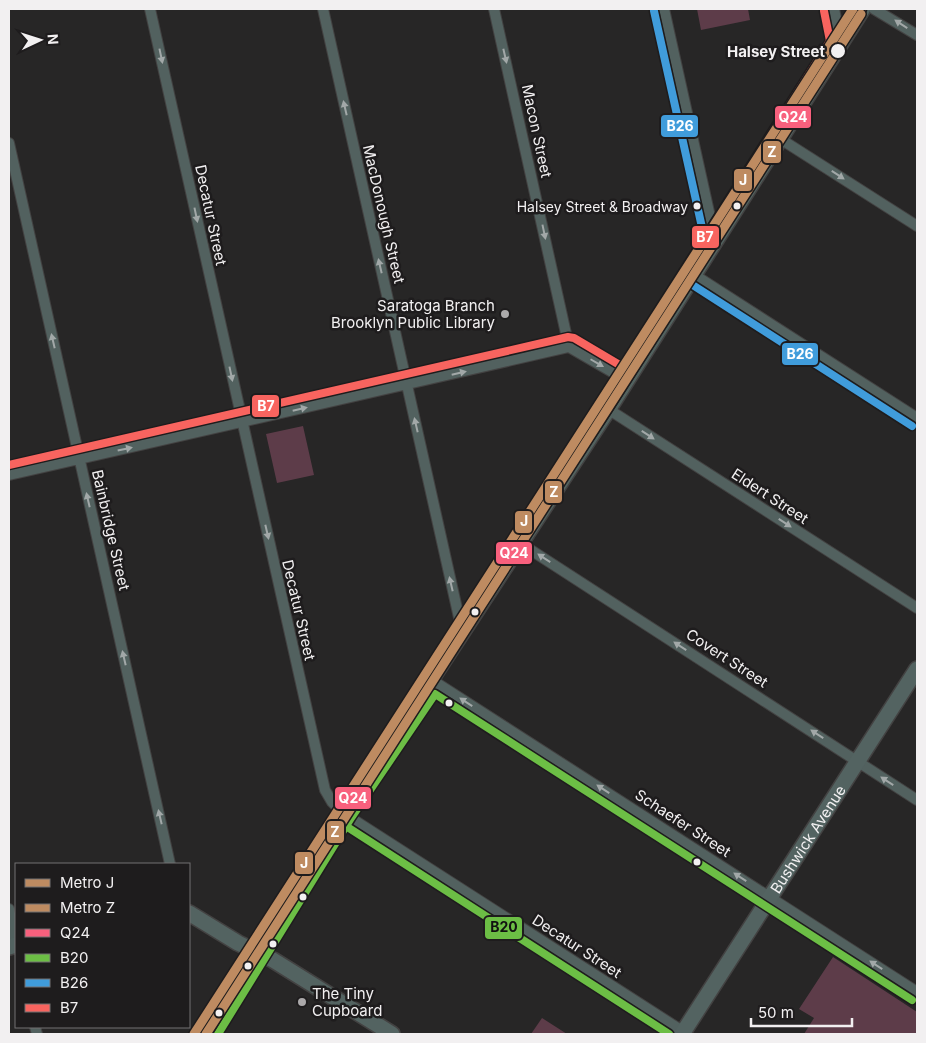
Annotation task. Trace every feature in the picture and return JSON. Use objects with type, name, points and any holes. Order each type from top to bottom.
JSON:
[{"type":"main road","points":[[206,1034],[343,813],[608,409],[862,9]]},
{"type":"main road","name":"Bushwick Avenue","points":[[684,1033],[917,669]]},
{"type":"main road","points":[[190,914],[325,991],[392,1034]]},
{"type":"street","name":"Decatur Street","points":[[150,9],[325,790],[332,802],[343,813],[684,1033]]},
{"type":"street","name":"MacDonough Street","points":[[323,9],[462,631]]},
{"type":"street","name":"Macon Street","points":[[494,9],[569,347]]},
{"type":"street","points":[[664,9],[715,239]]},
{"type":"street","points":[[834,9],[841,43]]},
{"type":"street","points":[[874,9],[917,35]]},
{"type":"street","points":[[780,138],[917,226]]},
{"type":"street","name":"Bainbridge Street","points":[[9,143],[170,863]]},
{"type":"street","points":[[692,274],[917,418]]},
{"type":"street","points":[[9,475],[407,386],[569,347],[626,380]]},
{"type":"street","name":"Eldert Street","points":[[608,409],[917,608]]},
{"type":"street","name":"Covert Street","points":[[520,543],[917,800]]},
{"type":"street","name":"Schaefer Street","points":[[432,680],[917,992]]},
{"type":"street","points":[[9,910],[15,939]]},
{"type":"shaded area","points":[[697,9],[748,9],[750,20],[701,30]]},
{"type":"shaded area","points":[[303,426],[314,475],[277,483],[266,434]]},
{"type":"shaded area","points":[[833,957],[917,1012],[917,1034],[804,1034],[814,1018],[799,1009]]},
{"type":"shaded area","points":[[542,1018],[567,1034],[531,1034]]},
{"type":"railway","points":[[203,1034],[862,9]]},
{"type":"metro line","name":"J","points":[[194,1034],[853,9]]},
{"type":"metro line","name":"Z","points":[[206,1034],[861,14]]},
{"type":"transit line","name":"Q24","points":[[206,1034],[343,813],[608,409],[862,9]]},
{"type":"transit line","name":"B26","points":[[654,11],[705,241]]},
{"type":"transit line","name":"B7","points":[[9,465],[568,337],[574,338],[623,367],[830,41],[824,11]]},
{"type":"transit line","name":"B26","points":[[688,282],[912,426]]},
{"type":"transit line","name":"B20","points":[[218,1034],[351,818],[435,694],[912,1000]]},
{"type":"transit line","name":"B20","points":[[338,821],[669,1034]]},
{"type":"place","name":"Halsey Street","points":[[838,51]]},
{"type":"place","name":"Halsey Street & Broadway","points":[[697,206]]},
{"type":"place","name":"Saratoga Branch Brooklyn Public Library","points":[[505,314]]},
{"type":"place","name":"The Tiny Cupboard","points":[[302,1002]]}]
